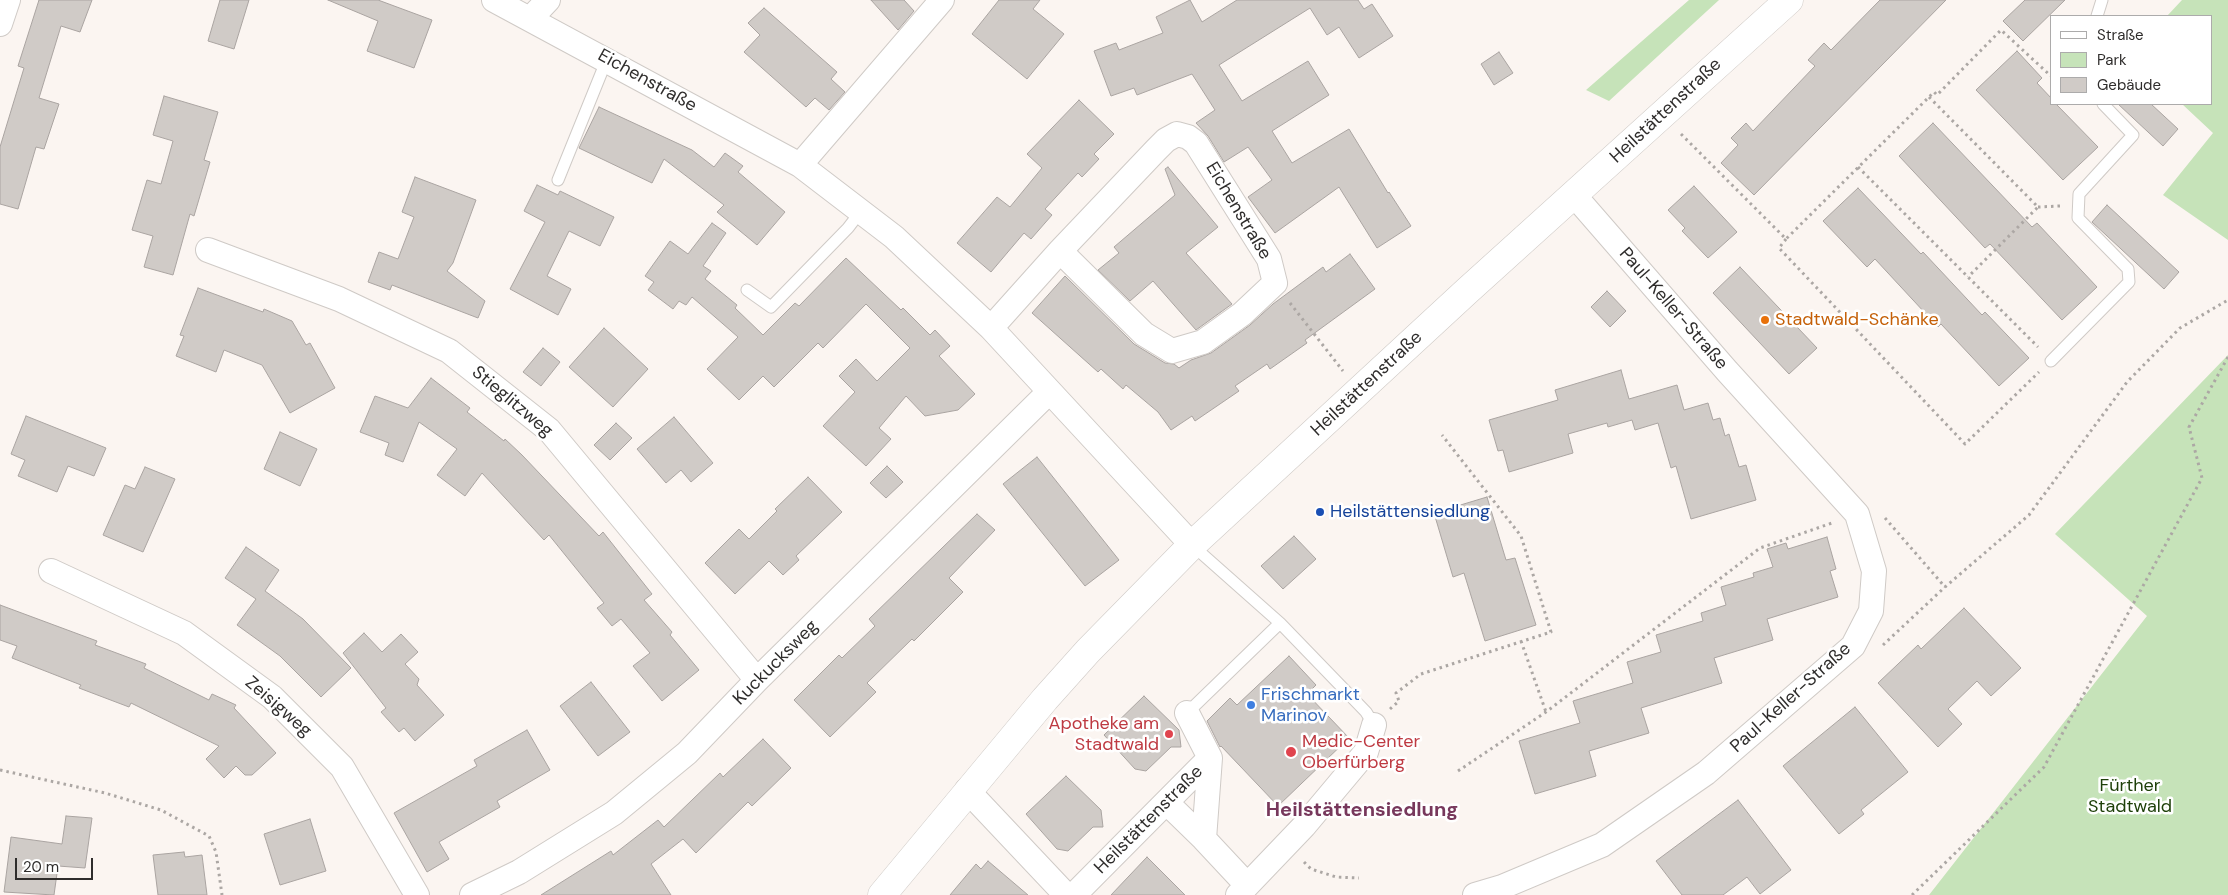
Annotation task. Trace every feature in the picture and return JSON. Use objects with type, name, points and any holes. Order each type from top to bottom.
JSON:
[{"type":"street","points":[[0,24],[8,0]]},
{"type":"street","name":"Eichenstraße","points":[[494,0],[531,18],[800,165],[894,236],[991,328],[1192,545]]},
{"type":"street","points":[[531,18],[548,0]]},
{"type":"street","points":[[800,165],[942,0]]},
{"type":"street","name":"Heilstättenstraße","points":[[882,895],[967,790],[1088,651],[1192,545],[1358,391],[1789,0]]},
{"type":"street","name":"Eichenstraße","points":[[991,328],[1060,251],[1156,150],[1166,140],[1177,134],[1188,137],[1196,143],[1269,259],[1275,283],[1242,314],[1203,342],[1172,351],[1144,334],[1060,251]]},
{"type":"street","name":"Paul-Keller-Straße","points":[[1475,895],[1502,887],[1602,845],[1706,773],[1853,646],[1871,612],[1874,571],[1857,514],[1727,371],[1574,195]]},
{"type":"street","name":"Stieglitzweg","points":[[208,250],[339,298],[449,351],[549,430],[757,680]]},
{"type":"street","name":"Kuckucksweg","points":[[472,895],[519,872],[614,813],[687,753],[757,680],[1049,392]]},
{"type":"street","name":"Zeisigweg","points":[[51,571],[184,633],[272,697],[342,767],[417,895]]},
{"type":"street","name":"Heilstättenstraße","points":[[1074,895],[1210,758],[1187,713]]},
{"type":"street","points":[[1167,802],[1204,839],[1242,890],[1304,826],[1366,752],[1374,725]]},
{"type":"street","points":[[1204,839],[1210,758]]},
{"type":"street","points":[[967,790],[1066,895]]},
{"type":"lane","points":[[2097,15],[2102,0]]},
{"type":"lane","points":[[558,180],[607,59]]},
{"type":"lane","points":[[2051,360],[2129,282],[2128,269],[2078,218],[2079,194],[2133,135],[2104,105]]},
{"type":"lane","points":[[747,290],[771,307],[848,228],[861,212]]},
{"type":"lane","points":[[1192,545],[1280,623],[1366,712],[1374,725]]},
{"type":"lane","points":[[1187,713],[1280,623]]},
{"type":"path","points":[[1858,167],[2051,360],[1965,444],[1779,248],[1786,239],[1858,167],[1928,97],[1934,92],[1938,95],[2001,30],[2050,75]]},
{"type":"path","points":[[1928,97],[2038,207],[1968,277]]},
{"type":"path","points":[[1662,114],[1786,239]]},
{"type":"path","points":[[1275,283],[1358,391]]},
{"type":"path","points":[[1853,646],[1865,661],[1945,586],[2028,515],[2127,382],[2180,328],[2228,300]]},
{"type":"path","points":[[1912,895],[2044,767],[2202,478],[2189,427],[2228,356]]},
{"type":"path","points":[[1374,725],[1398,701],[1396,693],[1421,674],[1551,632],[1522,536],[1442,435]]},
{"type":"path","points":[[1458,771],[1546,712],[1760,548],[1857,514],[1873,504],[1945,586]]},
{"type":"path","points":[[1521,641],[1546,712]]},
{"type":"path","points":[[0,770],[105,793],[161,810],[210,836],[216,852],[222,895]]},
{"type":"path","points":[[1304,862],[1311,869],[1328,875],[1359,878]]},
{"type":"green space","points":[[1689,0],[1719,0],[1609,101],[1586,90]]},
{"type":"green space","points":[[2182,0],[2228,0],[2228,240],[2163,195],[2213,133],[2183,105],[2213,105],[2213,15],[2168,15]]},
{"type":"green space","name":"Fürther Stadtwald","points":[[2228,355],[2228,895],[1929,895],[2147,616],[2055,534]]},
{"type":"building","points":[[39,0],[92,0],[80,32],[61,26],[39,98],[59,104],[44,149],[36,147],[18,209],[0,204],[0,147],[24,68],[18,66]]},
{"type":"building","points":[[220,0],[249,0],[234,49],[208,41]]},
{"type":"building","points":[[328,0],[378,0],[432,20],[414,68],[367,51],[378,21]]},
{"type":"building","points":[[871,0],[904,0],[914,11],[898,30]]},
{"type":"building","points":[[999,0],[1040,0],[1033,9],[1064,34],[1027,79],[972,34]]},
{"type":"building","points":[[1190,0],[1202,22],[1237,0],[1358,0],[1364,9],[1372,4],[1393,36],[1359,58],[1339,27],[1327,35],[1310,8],[1219,65],[1242,101],[1308,61],[1329,95],[1272,131],[1292,163],[1349,129],[1388,193],[1411,226],[1377,248],[1339,187],[1275,233],[1248,197],[1272,180],[1248,147],[1224,162],[1208,136],[1196,123],[1215,110],[1192,74],[1137,95],[1134,88],[1111,96],[1094,51],[1116,43],[1119,50],[1163,33],[1156,17]]},
{"type":"building","points":[[1880,0],[1946,0],[1754,195],[1721,163],[1738,145],[1731,138],[1746,123],[1753,131],[1815,66],[1808,60],[1824,43],[1831,50]]},
{"type":"building","points":[[2025,0],[2065,0],[2023,41],[2003,21]]},
{"type":"building","points":[[764,8],[837,72],[831,79],[845,92],[829,110],[815,98],[806,107],[744,52],[760,35],[748,23]]},
{"type":"building","points":[[2017,51],[2042,78],[2037,83],[2050,97],[2050,105],[2057,105],[2098,147],[2063,180],[1976,90]]},
{"type":"building","points":[[1499,52],[1513,73],[1494,85],[1481,64]]},
{"type":"building","points":[[164,96],[218,112],[204,160],[210,162],[194,216],[190,214],[173,275],[144,267],[153,236],[132,230],[147,180],[161,184],[173,141],[153,135]]},
{"type":"building","points":[[1079,100],[1114,134],[1094,154],[1099,159],[1082,177],[1078,173],[1045,209],[1052,215],[1031,239],[1024,233],[991,272],[957,243],[997,197],[1010,207],[1042,168],[1027,154]]},
{"type":"building","points":[[2119,105],[2152,105],[2178,129],[2163,146]]},
{"type":"building","points":[[599,107],[692,150],[714,167],[725,153],[743,166],[738,172],[785,212],[757,245],[717,212],[724,205],[664,159],[652,183],[579,148]]},
{"type":"building","points":[[1933,123],[2032,227],[2037,223],[2097,287],[2062,320],[1990,244],[1985,248],[1899,156]]},
{"type":"building","points":[[1168,167],[1218,227],[1186,253],[1232,304],[1196,330],[1153,281],[1130,301],[1098,270],[1119,253],[1114,247],[1175,195],[1165,169]]},
{"type":"building","points":[[415,177],[476,200],[453,263],[447,271],[485,301],[478,318],[392,285],[390,290],[368,282],[379,252],[398,259],[414,217],[402,212]]},
{"type":"building","points":[[537,185],[558,195],[560,191],[614,217],[600,246],[569,231],[547,276],[571,289],[558,315],[510,289],[545,222],[524,211]]},
{"type":"building","points":[[1694,186],[1737,232],[1708,258],[1682,231],[1685,228],[1668,210]]},
{"type":"building","points":[[1858,188],[1921,254],[1923,252],[1982,315],[1985,312],[2029,358],[1999,386],[1941,324],[1938,327],[1875,259],[1867,267],[1823,221]]},
{"type":"building","points":[[2107,205],[2179,272],[2164,289],[2092,222]]},
{"type":"building","points":[[712,223],[726,233],[703,266],[711,271],[705,279],[737,305],[735,308],[763,335],[795,303],[799,306],[846,258],[901,310],[903,308],[930,335],[935,330],[950,346],[939,356],[975,394],[958,410],[925,416],[906,396],[879,428],[891,439],[866,466],[823,426],[855,392],[839,376],[856,359],[877,381],[910,348],[866,304],[823,348],[818,343],[774,387],[763,376],[739,400],[707,369],[738,337],[692,297],[686,305],[679,301],[673,309],[648,290],[654,282],[645,276],[670,241],[688,254]]},
{"type":"building","points":[[1350,254],[1375,289],[1305,340],[1307,343],[1270,369],[1267,364],[1235,386],[1239,391],[1195,421],[1192,416],[1171,430],[1158,412],[1126,385],[1123,389],[1101,369],[1098,372],[1032,313],[1065,276],[1134,344],[1165,363],[1174,364],[1179,368],[1191,360],[1211,353],[1250,325],[1273,304],[1323,267],[1326,272]]},
{"type":"building","name":"Stadtwald-Schänke","points":[[1740,267],[1817,348],[1789,374],[1713,293]]},
{"type":"building","points":[[198,288],[263,312],[264,309],[292,321],[306,345],[310,343],[335,388],[290,413],[262,365],[224,350],[216,372],[176,356],[184,336],[180,335]]},
{"type":"building","points":[[1607,291],[1626,311],[1610,327],[1591,307]]},
{"type":"building","points":[[604,328],[648,369],[613,407],[569,367]]},
{"type":"building","points":[[543,348],[560,362],[541,386],[523,372]]},
{"type":"building","points":[[1621,370],[1629,399],[1677,385],[1684,410],[1708,403],[1713,420],[1720,418],[1725,436],[1729,434],[1739,467],[1746,465],[1756,500],[1691,519],[1676,466],[1671,468],[1658,423],[1635,430],[1632,420],[1608,427],[1607,423],[1568,434],[1573,453],[1509,472],[1503,450],[1498,451],[1489,420],[1558,400],[1555,390]]},
{"type":"building","points":[[431,378],[470,408],[467,412],[504,441],[505,439],[599,536],[603,532],[652,594],[644,600],[672,632],[670,635],[699,670],[662,701],[633,666],[650,653],[621,619],[612,626],[597,608],[604,603],[549,535],[544,540],[482,473],[465,496],[437,475],[457,449],[419,422],[403,462],[385,455],[389,443],[360,432],[375,396],[408,408]]},
{"type":"building","points":[[26,416],[106,448],[94,476],[68,466],[57,492],[18,476],[25,460],[11,454]]},
{"type":"building","points":[[674,417],[713,463],[691,482],[681,470],[666,483],[637,449]]},
{"type":"building","points":[[616,423],[632,438],[610,460],[594,445]]},
{"type":"building","points":[[280,432],[317,449],[300,486],[264,469]]},
{"type":"building","points":[[1037,457],[1119,560],[1085,586],[1003,484]]},
{"type":"building","points":[[887,466],[903,482],[886,498],[870,483]]},
{"type":"building","points":[[145,467],[175,479],[143,552],[103,535],[125,485],[135,489]]},
{"type":"building","points":[[808,477],[842,512],[796,556],[799,560],[783,575],[769,561],[735,594],[705,563],[739,529],[749,539],[777,511],[775,509]]},
{"type":"building","points":[[1487,497],[1506,560],[1515,558],[1536,625],[1485,641],[1464,573],[1453,577],[1434,513]]},
{"type":"building","points":[[977,514],[995,530],[949,578],[963,592],[914,641],[912,639],[867,683],[876,692],[830,737],[794,700],[839,655],[842,658],[875,626],[869,619]]},
{"type":"building","points":[[1294,536],[1316,559],[1283,589],[1261,566]]},
{"type":"building","points":[[1827,537],[1836,569],[1830,571],[1838,597],[1767,619],[1773,640],[1714,658],[1722,683],[1641,708],[1649,733],[1589,751],[1596,776],[1535,794],[1519,741],[1580,723],[1573,701],[1633,683],[1627,662],[1661,652],[1656,635],[1703,621],[1701,613],[1726,605],[1721,587],[1754,577],[1753,573],[1773,567],[1767,549],[1786,543],[1788,549]]},
{"type":"building","points":[[246,547],[279,570],[265,591],[303,619],[351,668],[321,697],[280,656],[237,625],[256,599],[225,578]]},
{"type":"building","points":[[0,605],[97,641],[95,645],[146,664],[144,668],[209,700],[212,694],[236,705],[234,708],[276,753],[252,775],[245,775],[236,766],[224,778],[206,759],[219,746],[131,703],[129,707],[79,688],[81,685],[12,658],[17,646],[0,640]]},
{"type":"building","points":[[1964,608],[2021,668],[1991,696],[1977,681],[1948,709],[1962,724],[1938,747],[1878,683],[1918,645],[1921,649]]},
{"type":"building","points":[[364,633],[382,652],[401,634],[418,652],[405,664],[419,679],[417,685],[444,715],[415,741],[404,728],[399,732],[381,712],[386,708],[343,653]]},
{"type":"building","points":[[1289,656],[1316,685],[1307,694],[1349,738],[1278,806],[1220,747],[1207,721],[1230,698],[1237,705]]},
{"type":"building","points":[[591,682],[630,732],[598,756],[560,706]]},
{"type":"building","points":[[1144,696],[1179,730],[1181,747],[1171,747],[1146,771],[1135,769],[1104,735]]},
{"type":"building","points":[[1855,707],[1908,772],[1861,810],[1864,814],[1839,834],[1783,766]]},
{"type":"building","points":[[527,730],[550,770],[497,801],[500,807],[439,842],[449,859],[427,872],[394,813],[477,766],[474,760]]},
{"type":"building","points":[[763,739],[791,768],[752,806],[748,802],[696,853],[683,839],[651,864],[671,895],[541,895],[611,851],[613,855],[658,820],[664,827],[720,773],[723,777]]},
{"type":"building","points":[[1066,776],[1101,810],[1103,827],[1093,827],[1068,851],[1057,849],[1026,814]]},
{"type":"building","points":[[1738,800],[1791,870],[1760,894],[1747,877],[1723,895],[1682,895],[1656,861]]},
{"type":"building","points":[[66,816],[92,818],[85,868],[58,866],[54,895],[4,892],[11,837],[62,844]]},
{"type":"building","points":[[310,819],[326,871],[280,885],[264,834]]},
{"type":"building","points":[[184,852],[185,857],[202,855],[207,895],[158,895],[153,855]]},
{"type":"building","points":[[1147,857],[1185,895],[1111,895]]},
{"type":"building","points":[[988,861],[1028,895],[950,895],[976,864],[981,869]]},
{"type":"place","name":"Stadtwald-Schänke","points":[[1765,320]]},
{"type":"place","name":"Heilstättensiedlung","points":[[1320,512]]},
{"type":"place","name":"Frischmarkt Marinov","points":[[1251,705]]},
{"type":"place","name":"Apotheke am Stadtwald","points":[[1169,734]]},
{"type":"place","name":"Medic-Center Oberfürberg","points":[[1291,752]]},
{"type":"district","name":"Heilstättensiedlung","points":[[1362,811]]}]
